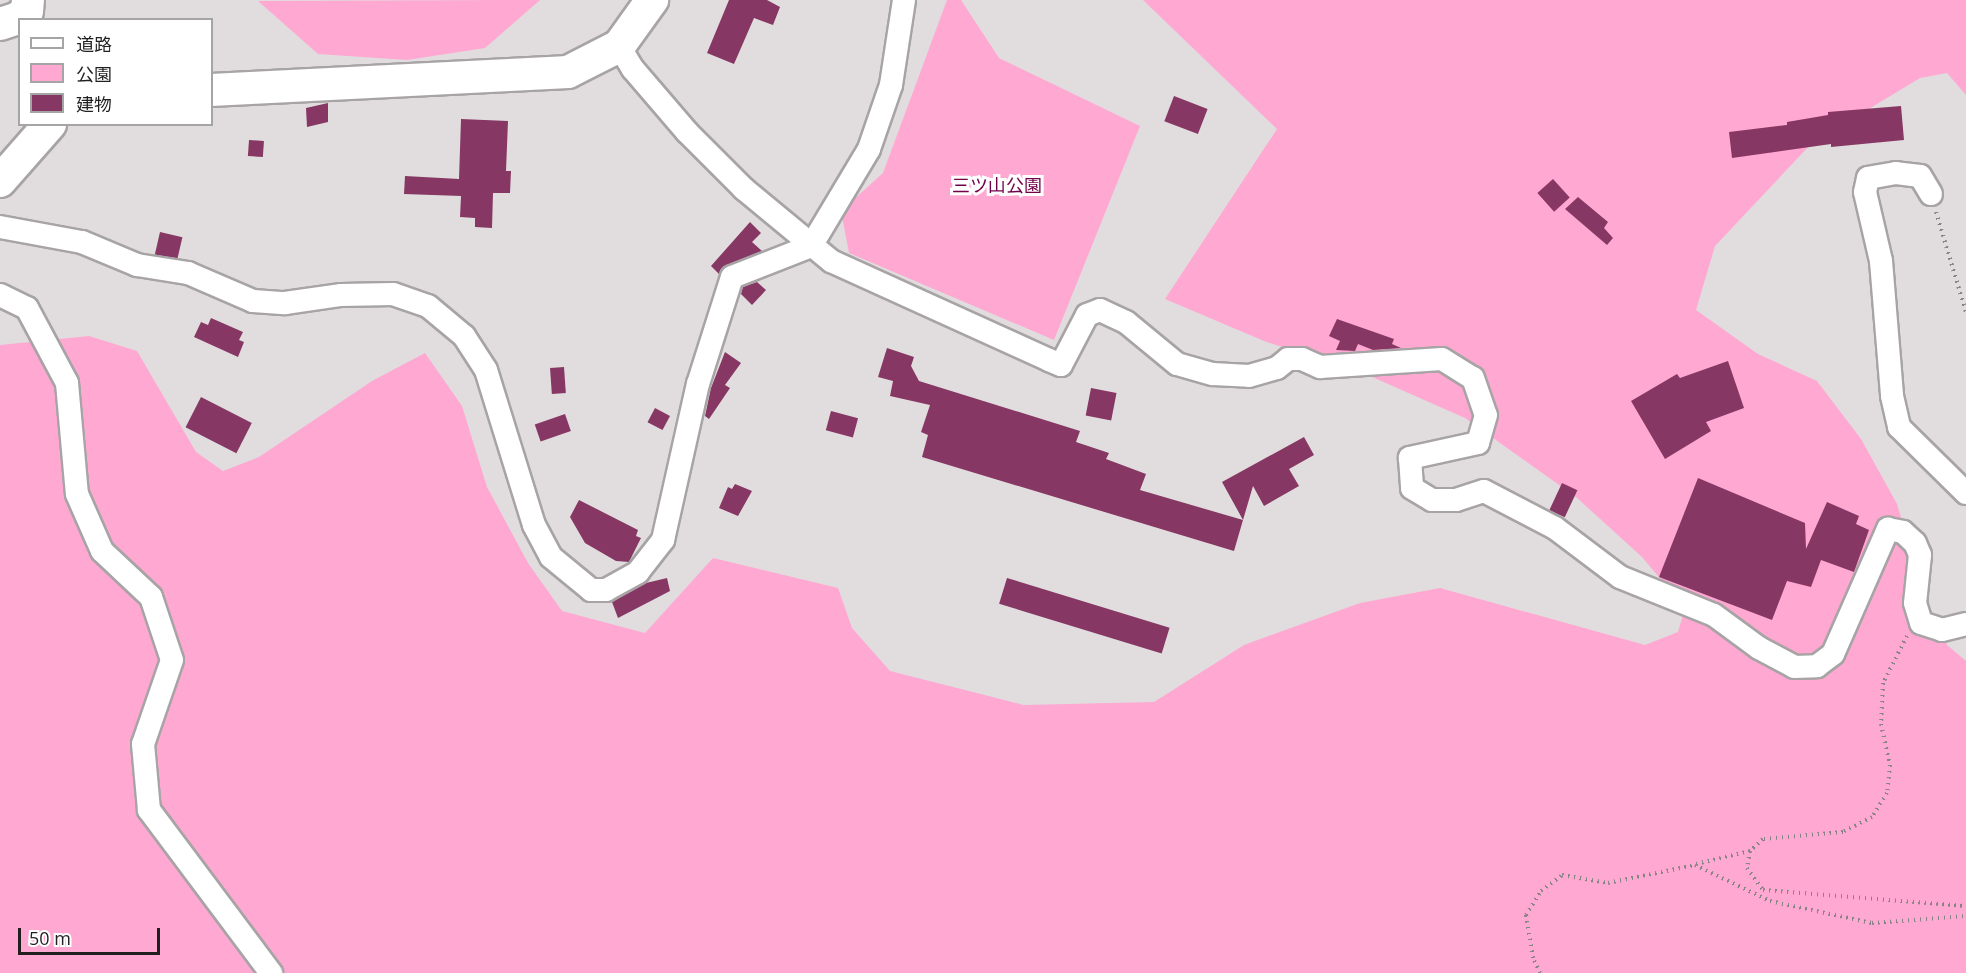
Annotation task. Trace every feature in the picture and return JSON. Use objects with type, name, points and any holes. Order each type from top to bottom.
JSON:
[{"type":"street","points":[[0,24],[18,18],[27,11],[28,0]]},
{"type":"street","points":[[213,90],[568,72],[619,46],[652,0]]},
{"type":"street","points":[[0,226],[82,242],[137,265],[188,273],[254,301],[285,303],[341,295],[393,294],[428,306],[464,336],[486,370],[534,525],[550,557],[591,590],[606,590],[638,572],[663,540],[698,384],[732,277],[811,246],[869,149],[891,85],[904,0]]},
{"type":"street","points":[[619,46],[687,132],[811,246],[853,272],[1061,365],[1087,315],[1100,310],[1126,322],[1177,364],[1213,374],[1249,376],[1277,368],[1288,359],[1302,359],[1320,368],[1442,358],[1473,378],[1486,415],[1478,443],[1410,458],[1412,488],[1432,500],[1456,500],[1484,491],[1556,528],[1620,577],[1714,615],[1759,648],[1794,667],[1817,666],[1833,654],[1888,529],[1903,532],[1915,543],[1920,555],[1915,603],[1921,623],[1942,630],[1966,624]]},
{"type":"street","points":[[0,181],[48,126]]},
{"type":"street","points":[[1931,195],[1920,176],[1896,173],[1868,178],[1865,192],[1881,261],[1892,396],[1899,427],[1966,493]]},
{"type":"street","points":[[0,295],[27,308],[67,383],[77,494],[102,551],[151,597],[172,660],[143,744],[149,810],[271,973]]},
{"type":"path","points":[[1931,195],[1966,312]]},
{"type":"path","points":[[1540,973],[1533,958],[1526,915],[1541,891],[1562,875],[1608,883],[1750,851],[1763,839],[1843,832],[1872,817],[1887,793],[1890,765],[1881,724],[1883,683],[1901,642],[1921,623]]},
{"type":"path","points":[[1750,851],[1747,868],[1763,890],[1966,906]]},
{"type":"path","points":[[1695,865],[1770,902],[1872,923],[1966,916]]},
{"type":"green space","points":[[540,0],[485,48],[407,60],[318,54],[258,1]]},
{"type":"green space","name":"三ツ山公園","points":[[947,0],[961,0],[999,58],[1140,126],[1054,340],[849,253],[841,211],[883,173]]},
{"type":"green space","points":[[1143,0],[1966,0],[1966,95],[1947,73],[1920,78],[1811,144],[1715,246],[1696,310],[1758,354],[1817,381],[1861,439],[1897,504],[1923,592],[1947,645],[1966,661],[1966,973],[0,973],[0,345],[89,336],[137,351],[196,452],[223,471],[259,457],[372,381],[425,353],[462,406],[487,487],[528,563],[562,611],[645,633],[713,558],[838,588],[852,628],[890,671],[1024,705],[1154,702],[1244,645],[1360,603],[1440,588],[1645,645],[1678,632],[1685,608],[1642,557],[1576,497],[1465,418],[1370,376],[1264,341],[1165,299],[1277,129]]},
{"type":"building","points":[[729,0],[767,0],[780,7],[773,25],[754,18],[734,64],[707,53]]},
{"type":"building","points":[[1174,96],[1208,109],[1198,134],[1164,121]]},
{"type":"building","points":[[328,103],[328,122],[307,127],[306,108]]},
{"type":"building","points":[[1901,106],[1904,140],[1831,147],[1831,144],[1732,158],[1729,132],[1787,125],[1787,122],[1828,115],[1828,112]]},
{"type":"building","points":[[461,119],[508,121],[506,171],[511,171],[510,193],[493,193],[492,228],[475,227],[475,218],[460,217],[461,196],[404,194],[405,176],[459,179]]},
{"type":"building","points":[[249,140],[264,141],[263,157],[248,156]]},
{"type":"building","points":[[1553,179],[1570,198],[1554,212],[1537,193]]},
{"type":"building","points":[[1578,197],[1608,222],[1604,228],[1613,238],[1607,245],[1565,209]]},
{"type":"building","points":[[750,222],[761,233],[752,242],[762,251],[727,265],[719,274],[711,266]]},
{"type":"building","points":[[160,232],[182,237],[177,260],[155,254]]},
{"type":"building","points":[[757,282],[766,290],[752,305],[741,294],[743,287]]},
{"type":"building","points":[[211,318],[243,332],[239,340],[244,342],[238,357],[194,337],[201,322],[208,325]]},
{"type":"building","points":[[1337,319],[1394,339],[1392,344],[1401,348],[1373,350],[1358,344],[1355,351],[1336,350],[1340,341],[1329,336]]},
{"type":"building","points":[[887,348],[914,357],[911,366],[919,381],[1080,431],[1076,442],[1109,453],[1106,459],[1146,474],[1140,490],[1243,520],[1234,551],[922,457],[928,435],[921,432],[930,405],[890,396],[893,381],[878,377]]},
{"type":"building","points":[[725,352],[741,363],[725,385],[730,388],[709,419],[705,416],[711,388]]},
{"type":"building","points":[[1728,361],[1744,408],[1706,422],[1711,431],[1665,459],[1631,401],[1677,374],[1680,378]]},
{"type":"building","points":[[564,367],[566,393],[552,394],[550,368]]},
{"type":"building","points":[[1091,388],[1117,393],[1111,420],[1086,415]]},
{"type":"building","points":[[201,397],[252,423],[236,453],[186,427]]},
{"type":"building","points":[[655,408],[670,416],[662,430],[647,422]]},
{"type":"building","points":[[831,411],[858,418],[853,438],[826,430]]},
{"type":"building","points":[[565,414],[571,431],[541,441],[535,424]]},
{"type":"building","points":[[1304,437],[1314,455],[1289,469],[1299,486],[1264,506],[1253,486],[1243,520],[1222,482]]},
{"type":"building","points":[[1698,478],[1805,523],[1806,549],[1827,502],[1859,516],[1856,524],[1869,530],[1854,572],[1821,560],[1811,587],[1787,581],[1772,620],[1659,577]]},
{"type":"building","points":[[1562,483],[1577,490],[1565,517],[1549,510]]},
{"type":"building","points":[[735,484],[752,491],[738,516],[719,508],[728,487],[732,489]]},
{"type":"building","points":[[579,500],[638,530],[636,536],[641,538],[629,562],[616,561],[585,543],[570,517]]},
{"type":"building","points":[[667,578],[670,591],[618,618],[612,602],[646,583]]},
{"type":"building","points":[[1007,578],[1170,628],[1162,654],[999,604]]}]
